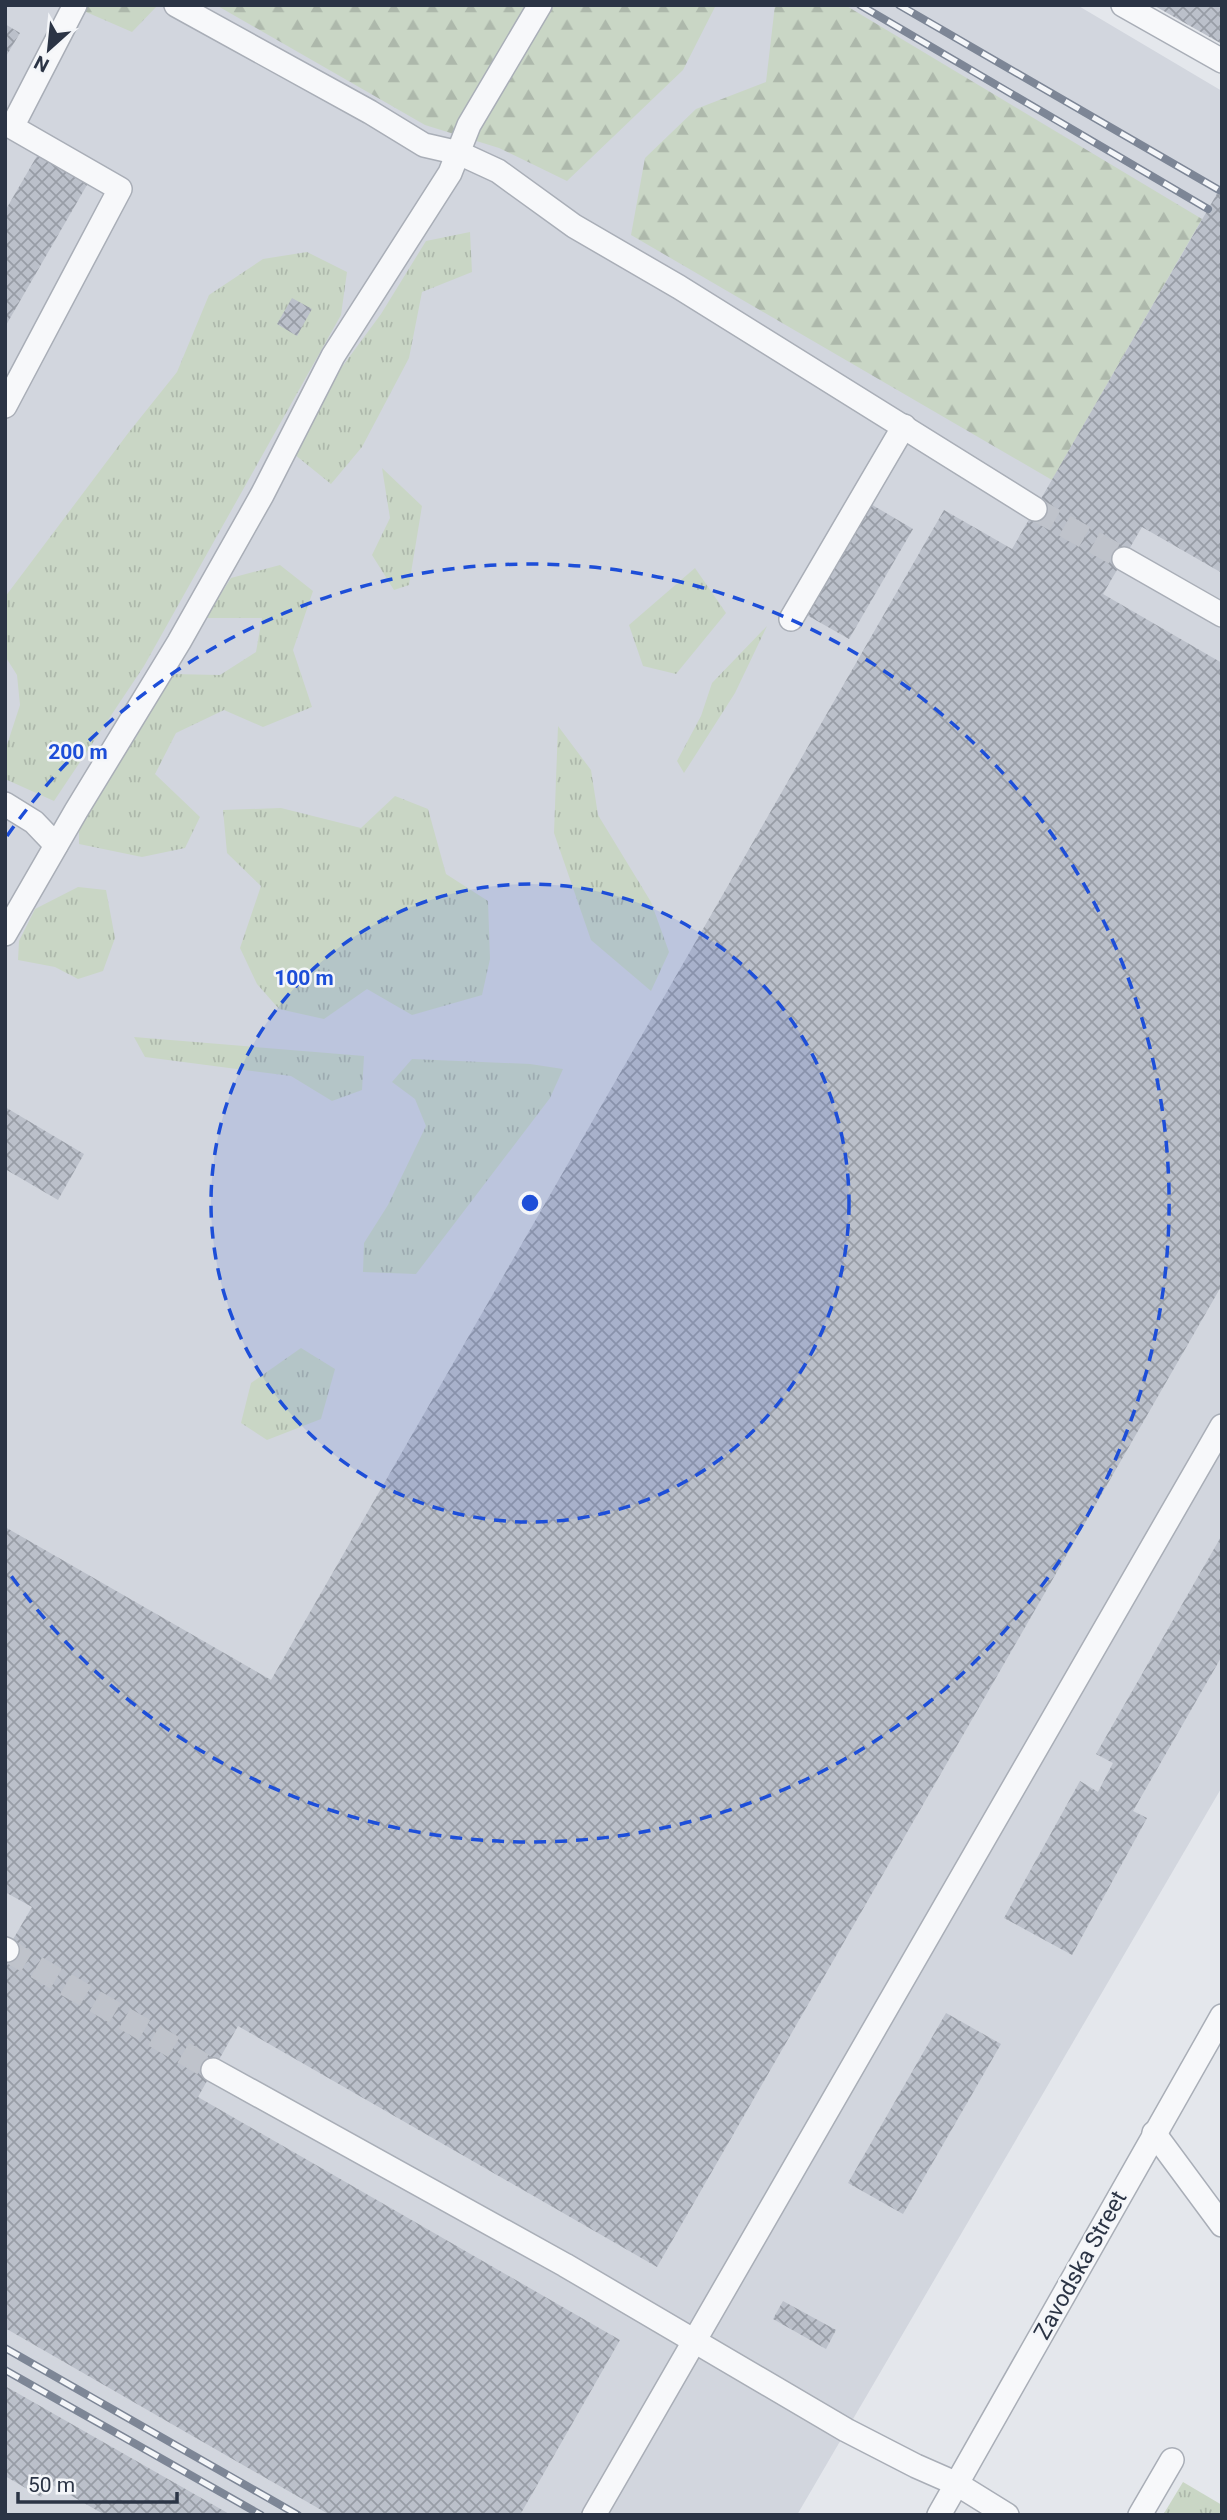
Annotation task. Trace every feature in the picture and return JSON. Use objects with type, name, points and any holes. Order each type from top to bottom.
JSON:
[{"type":"street","points":[[5,407],[120,189],[12,127],[75,5]]},
{"type":"street","points":[[176,5],[370,112],[424,145],[459,153],[498,171],[574,226],[904,426],[1035,509]]},
{"type":"street","points":[[5,934],[179,642],[262,495],[333,356],[450,173],[469,125],[540,5]]},
{"type":"street","points":[[1123,5],[1222,61]]},
{"type":"street","points":[[791,619],[904,426]]},
{"type":"street","points":[[1124,559],[1222,615]]},
{"type":"street","points":[[5,804],[34,822],[56,845]]},
{"type":"street","points":[[594,2515],[1222,1426]]},
{"type":"street","name":"Zavodska Street","points":[[939,2515],[1222,2016]]},
{"type":"street","points":[[213,2070],[565,2265],[846,2430],[957,2484],[1007,2515]]},
{"type":"street","points":[[1154,2133],[1222,2225]]},
{"type":"street","points":[[1140,2515],[1172,2460]]},
{"type":"shaded area","points":[[5,5],[1077,5],[1222,91],[1222,1787],[797,2515],[5,2515]]},
{"type":"green space","points":[[70,5],[158,5],[132,32]]},
{"type":"green space","points":[[216,5],[716,5],[683,70],[567,181],[499,148],[425,125]]},
{"type":"green space","points":[[775,5],[845,5],[1202,219],[1052,480],[631,235],[645,158],[696,109],[766,82]]},
{"type":"green space","points":[[470,232],[472,272],[422,292],[409,358],[362,447],[331,484],[294,454],[339,371],[381,314],[426,241]]},
{"type":"green space","points":[[307,252],[347,272],[341,315],[144,666],[54,801],[5,779],[5,751],[20,705],[17,675],[5,656],[5,597],[177,372],[209,295],[263,259]]},
{"type":"green space","points":[[382,468],[422,506],[409,585],[394,590],[372,555],[390,518]]},
{"type":"green space","points":[[280,565],[313,591],[293,650],[312,707],[263,727],[224,710],[176,733],[155,774],[200,817],[185,848],[142,857],[79,844],[79,823],[171,674],[220,675],[256,652],[262,618],[205,618],[231,578]]},
{"type":"green space","points":[[695,568],[726,613],[676,674],[643,666],[629,625]]},
{"type":"green space","points":[[767,626],[735,693],[684,773],[677,761],[701,716],[712,683]]},
{"type":"green space","points":[[558,726],[591,770],[598,815],[651,902],[669,952],[651,991],[591,940],[554,833]]},
{"type":"green space","points":[[395,796],[428,809],[446,874],[488,901],[490,959],[482,995],[412,1015],[367,989],[324,1019],[279,1009],[257,984],[240,948],[261,886],[227,853],[223,810],[281,808],[361,828]]},
{"type":"green space","points":[[78,887],[106,890],[115,938],[103,971],[78,979],[55,967],[18,960],[19,941],[35,909]]},
{"type":"green space","points":[[134,1037],[364,1056],[362,1090],[332,1101],[291,1076],[145,1057]]},
{"type":"green space","points":[[412,1059],[530,1064],[563,1069],[550,1098],[416,1274],[363,1272],[364,1243],[388,1205],[426,1126],[415,1099],[392,1082]]},
{"type":"green space","points":[[301,1348],[335,1369],[321,1419],[267,1440],[241,1423],[251,1383]]},
{"type":"green space","points":[[1183,2482],[1222,2505],[1222,2515],[1163,2515]]},
{"type":"building","points":[[1153,5],[1222,5],[1222,44]]},
{"type":"building","points":[[5,24],[20,33],[5,58]]},
{"type":"building","points":[[41,149],[91,178],[5,327],[5,211]]},
{"type":"building","points":[[1222,185],[1222,573],[1142,527],[1103,594],[1222,663],[1222,1285],[657,2267],[238,2026],[198,2097],[620,2340],[520,2515],[330,2515],[5,2328],[5,1953],[32,1907],[5,1892],[5,1527],[271,1680],[944,510],[1012,549]]},
{"type":"building","points":[[292,298],[312,309],[297,336],[277,324]]},
{"type":"building","points":[[869,503],[913,529],[849,639],[805,614]]},
{"type":"building","points":[[5,1107],[84,1154],[58,1200],[5,1169]]},
{"type":"building","points":[[1222,1535],[1222,1656],[1133,1811],[1147,1818],[1072,1955],[1004,1918],[1080,1781],[1098,1792],[1113,1763],[1096,1754]]},
{"type":"building","points":[[946,2013],[1001,2044],[903,2214],[848,2183]]},
{"type":"building","points":[[783,2301],[836,2330],[826,2349],[773,2319]]},
{"type":"building","points":[[5,2386],[231,2515],[105,2515],[49,2483],[41,2497],[5,2476]]},
{"type":"tunnel","points":[[1035,509],[1124,559]]},
{"type":"tunnel","points":[[7,1950],[213,2070]]},
{"type":"railway","points":[[860,5],[1208,209]]},
{"type":"railway","points":[[899,5],[1219,190]]},
{"type":"railway","points":[[5,2348],[298,2515]]},
{"type":"railway","points":[[5,2370],[261,2515]]}]
